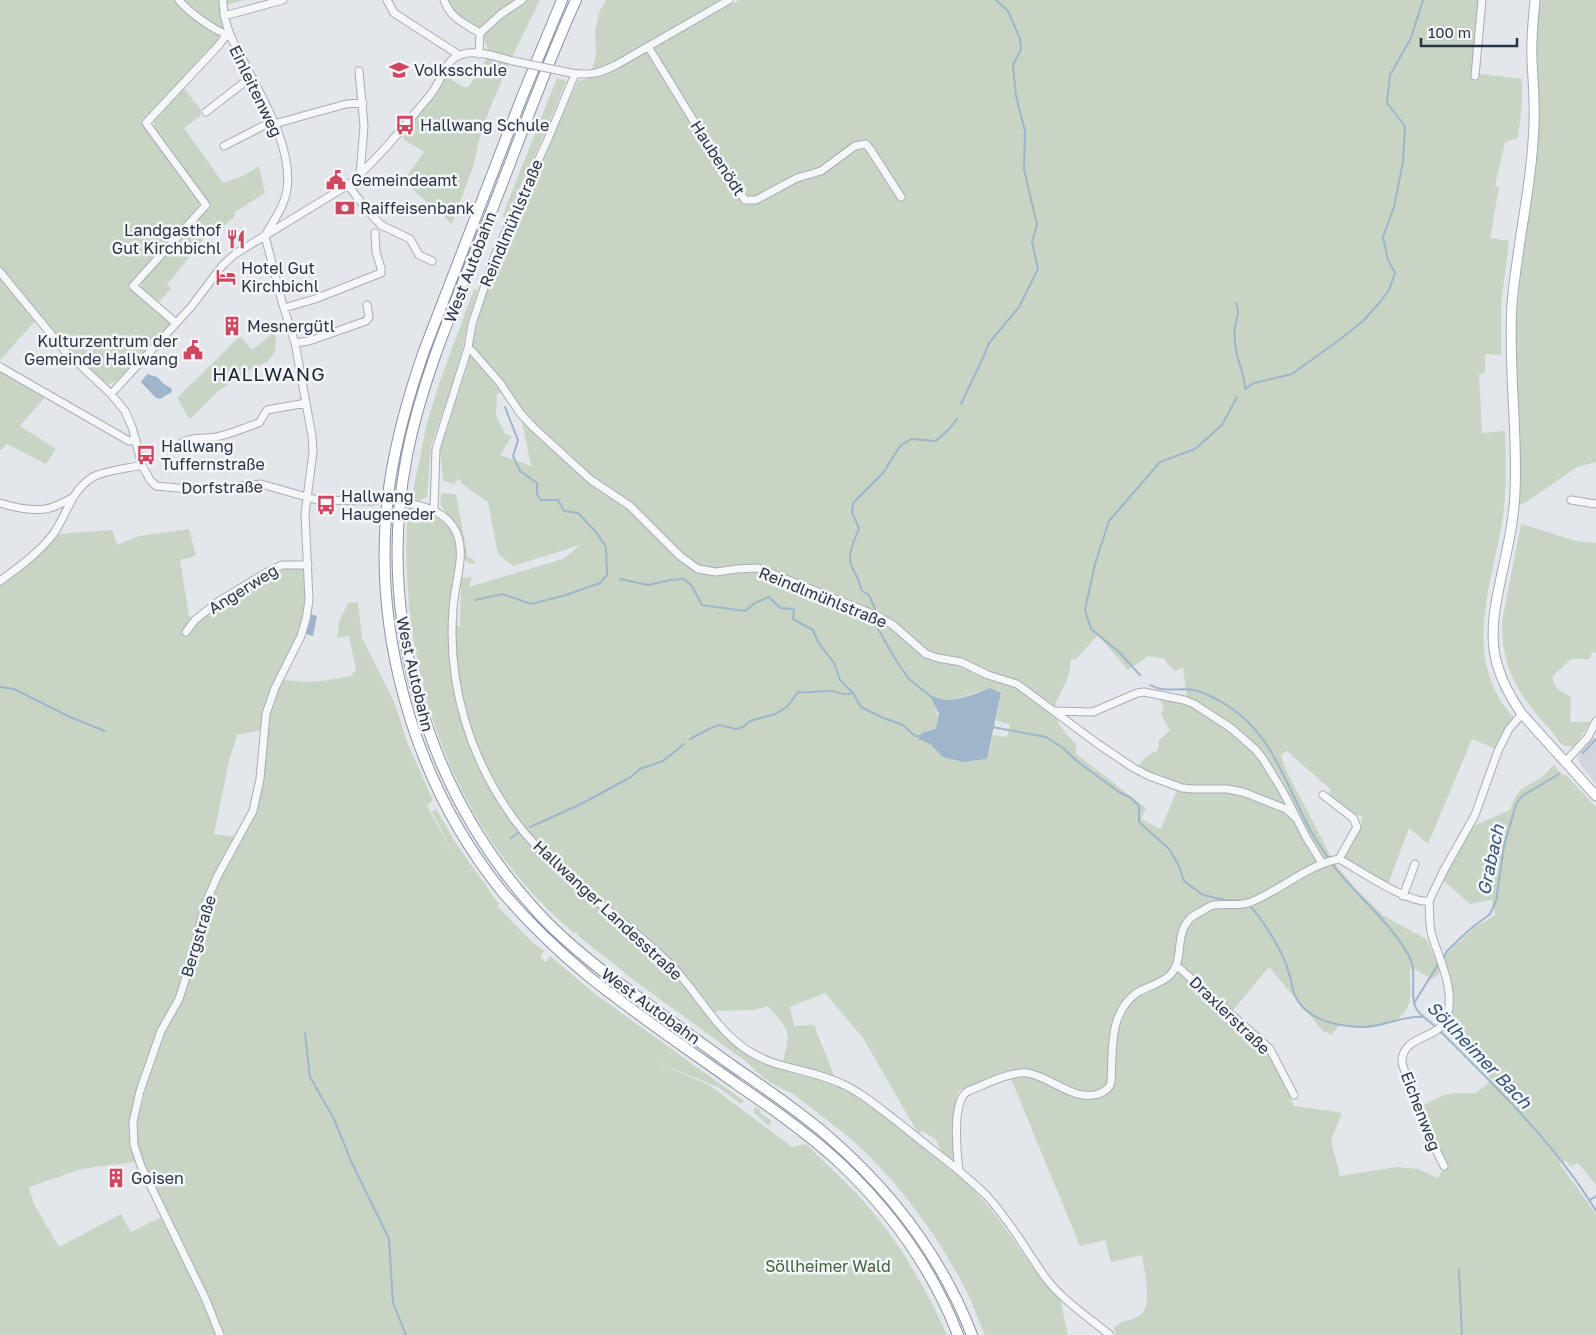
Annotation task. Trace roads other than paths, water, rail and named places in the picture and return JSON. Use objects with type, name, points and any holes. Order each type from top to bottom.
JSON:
[{"type":"highway","name":"West Autobahn","points":[[562,0],[424,351],[398,438],[390,484],[385,556],[389,622],[402,691],[416,736],[438,788],[462,832],[500,889],[536,929],[587,975],[786,1118],[846,1169],[885,1211],[916,1253],[941,1296],[958,1335]]},
{"type":"highway","name":"West Autobahn","points":[[576,0],[442,338],[425,388],[407,455],[400,504],[397,557],[400,607],[405,644],[420,705],[440,763],[463,810],[490,853],[532,907],[582,954],[608,975],[779,1098],[829,1137],[854,1160],[890,1197],[919,1235],[942,1272],[965,1316],[972,1335]]},
{"type":"main road","points":[[1535,0],[1532,58],[1534,123],[1528,189],[1516,264],[1512,314],[1511,373],[1515,483],[1514,506],[1495,608],[1494,649],[1501,678],[1507,693],[1522,714],[1596,796]]},
{"type":"street","points":[[179,0],[188,10],[216,30],[229,35]]},
{"type":"street","name":"Einleitenweg","points":[[223,0],[224,16],[229,35],[274,124],[283,150],[288,173],[287,190],[283,204],[265,236]]},
{"type":"street","points":[[224,16],[283,0]]},
{"type":"street","points":[[387,0],[394,13],[459,55]]},
{"type":"street","points":[[444,0],[454,17],[480,33]]},
{"type":"street","points":[[479,54],[480,33],[501,14],[522,0]]},
{"type":"street","points":[[110,394],[191,308],[222,266],[235,254],[348,185],[360,175],[431,95],[446,66],[459,55],[479,54],[573,73],[597,74],[649,48],[729,0]]},
{"type":"street","points":[[1474,76],[1482,0]]},
{"type":"street","points":[[176,323],[133,286],[206,205],[146,123],[224,38],[229,35]]},
{"type":"street","name":"Haubenödt","points":[[649,48],[745,200],[756,200],[797,178],[821,170],[855,146],[861,144],[866,144],[870,149],[901,197]]},
{"type":"street","points":[[359,71],[364,126],[360,175]]},
{"type":"street","name":"Reindlmühlstraße","points":[[434,510],[436,449],[468,348],[472,324],[495,255],[548,139],[573,73]]},
{"type":"street","points":[[206,112],[251,77]]},
{"type":"street","points":[[224,146],[269,122],[274,124],[346,104],[363,103]]},
{"type":"street","points":[[348,185],[381,225],[410,239],[419,256],[432,261]]},
{"type":"street","points":[[284,308],[315,299],[381,273],[376,252],[375,233]]},
{"type":"street","name":"Bergstraße","points":[[220,1335],[202,1292],[141,1166],[134,1145],[133,1122],[140,1091],[152,1054],[161,1031],[179,999],[205,904],[217,877],[253,810],[260,779],[266,714],[275,688],[301,636],[309,600],[305,514],[313,452],[295,344],[265,236]]},
{"type":"street","name":"Dorfstraße","points":[[0,272],[64,350],[125,411],[132,427],[142,465],[150,480],[156,486],[199,490],[261,484],[308,498],[327,501],[372,501]]},
{"type":"street","points":[[295,344],[366,321],[370,317],[368,305]]},
{"type":"street","name":"Reindlmühlstraße","points":[[468,348],[500,383],[520,413],[533,427],[591,480],[630,506],[680,556],[698,569],[716,572],[758,568],[875,615],[893,625],[926,654],[961,662],[1017,684],[1132,767],[1182,788],[1242,792],[1286,809],[1297,819],[1306,838],[1330,861],[1403,896],[1423,903],[1429,901]]},
{"type":"street","points":[[0,367],[129,441],[136,440]]},
{"type":"street","points":[[180,444],[185,440],[218,437],[259,423],[267,410],[306,403]]},
{"type":"street","points":[[0,581],[40,548],[54,532],[72,498],[94,476],[142,465]]},
{"type":"street","points":[[0,503],[19,508],[45,509],[58,506],[72,498]]},
{"type":"street","points":[[1572,500],[1596,504]]},
{"type":"street","name":"Hallwanger Landesstraße","points":[[410,504],[434,510],[449,521],[459,541],[459,561],[452,629],[455,673],[465,721],[482,766],[500,798],[537,846],[669,962],[724,1029],[738,1043],[767,1060],[826,1077],[852,1089],[959,1171],[983,1192],[996,1207],[1053,1286],[1110,1335]]},
{"type":"street","name":"Angerweg","points":[[186,632],[194,620],[268,571],[282,565],[308,565]]},
{"type":"street","points":[[1054,711],[1093,712],[1137,693],[1144,692],[1176,697],[1194,704],[1231,728],[1256,750],[1272,772],[1297,819]]},
{"type":"street","points":[[1429,901],[1475,815],[1509,729],[1522,714]]},
{"type":"street","points":[[1565,762],[1588,737],[1596,721]]},
{"type":"street","points":[[1323,795],[1353,818],[1357,827],[1330,861]]},
{"type":"street","name":"Draxlerstraße","points":[[959,1171],[956,1135],[960,1100],[963,1094],[1018,1073],[1028,1073],[1072,1092],[1084,1094],[1103,1092],[1110,1086],[1113,1040],[1121,1010],[1133,996],[1172,973],[1179,957],[1180,937],[1183,928],[1189,920],[1212,905],[1248,903],[1330,861]]},
{"type":"street","points":[[1403,896],[1415,864]]},
{"type":"street","name":"Eichenweg","points":[[1429,901],[1429,921],[1448,989],[1449,1009],[1447,1018],[1442,1026],[1435,1032],[1408,1046],[1404,1050],[1402,1059],[1421,1120],[1444,1166]]},
{"type":"street","name":"Draxlerstraße","points":[[1176,965],[1270,1048],[1294,1095]]},
{"type":"water","points":[[147,374],[157,377],[171,388],[172,392],[160,399],[156,398],[141,382]]},
{"type":"water","points":[[310,614],[317,616],[313,636],[306,634]]},
{"type":"water","points":[[990,688],[1001,693],[987,759],[963,762],[943,757],[930,744],[918,739],[922,733],[936,729],[939,714],[932,700],[933,696],[947,700],[969,696]]},
{"type":"waterway","points":[[961,404],[989,343],[1019,307],[1038,269],[1032,242],[1037,225],[1024,169],[1025,131],[1016,96],[1013,65],[1021,49],[1020,39],[1008,11],[996,0]]},
{"type":"waterway","name":"Söllheimer Bach","points":[[1245,389],[1254,383],[1292,374],[1363,321],[1389,290],[1395,273],[1388,260],[1383,237],[1394,207],[1403,162],[1405,126],[1387,103],[1390,75],[1411,38],[1423,0]]},
{"type":"waterway","points":[[1236,303],[1238,312],[1235,344],[1245,389]]},
{"type":"waterway","name":"Söllheimer Bach","points":[[1140,675],[1120,653],[1091,629],[1085,610],[1095,564],[1109,521],[1160,462],[1195,449],[1222,425],[1237,397]]},
{"type":"waterway","points":[[475,600],[503,594],[531,604],[566,595],[600,583],[607,575],[606,547],[596,532],[578,513],[564,511],[558,500],[541,500],[537,494],[537,483],[520,471],[513,456],[518,440],[505,407]]},
{"type":"waterway","points":[[934,699],[909,679],[874,622],[875,609],[869,595],[861,590],[850,562],[852,547],[859,528],[852,513],[853,503],[883,473],[900,446],[911,439],[936,441],[957,419]]},
{"type":"waterway","points":[[620,579],[648,585],[684,579],[692,586],[702,605],[745,611],[755,603],[769,597],[780,608],[794,609],[793,619],[813,630],[818,642],[834,663],[840,680],[853,693],[861,707],[903,725],[915,736],[923,736]]},
{"type":"waterway","name":"Söllheimer Bach","points":[[1150,685],[1168,690],[1186,689],[1201,692],[1225,704],[1245,718],[1273,755],[1316,841],[1330,860]]},
{"type":"waterway","points":[[0,687],[14,689],[70,717],[105,731]]},
{"type":"waterway","points":[[690,739],[719,725],[736,729],[743,727],[750,721],[775,714],[787,707],[798,692],[832,691],[845,694],[852,693]]},
{"type":"waterway","points":[[992,727],[1046,737],[1063,748],[1078,762],[1119,792],[1131,798],[1139,806],[1139,822],[1169,849],[1179,866],[1184,881],[1203,895],[1240,901]]},
{"type":"waterway","name":"Grabach","points":[[1583,753],[1596,739]]},
{"type":"waterway","points":[[530,827],[579,805],[631,777],[640,769],[663,761],[684,744]]},
{"type":"waterway","name":"Grabach","points":[[1443,959],[1447,951],[1469,930],[1490,914],[1496,901],[1504,846],[1516,804],[1522,796],[1559,774]]},
{"type":"waterway","points":[[511,838],[518,833]]},
{"type":"waterway","name":"Söllheimer Bach","points":[[1332,864],[1391,930],[1408,954],[1413,969],[1414,1004],[1419,1013],[1437,1028]]},
{"type":"waterway","points":[[1249,905],[1266,927],[1282,954],[1295,996],[1300,1004],[1314,1016],[1332,1023],[1360,1027],[1377,1026],[1408,1018],[1424,1017]]},
{"type":"waterway","name":"Grabach","points":[[1414,1003],[1439,963]]},
{"type":"waterway","name":"Söllheimer Bach","points":[[1440,1031],[1524,1116],[1562,1162],[1596,1211]]},
{"type":"waterway","points":[[305,1033],[310,1077],[334,1119],[351,1161],[389,1239],[393,1303],[406,1335]]},
{"type":"waterway","points":[[1590,1200],[1596,1196]]},
{"type":"waterway","points":[[1459,1270],[1462,1335]]},
{"type":"tunnel","points":[[372,501],[405,504]]},
{"type":"place","name":"Volksschule","points":[[399,70]]},
{"type":"place","name":"Hallwang Schule","points":[[405,125]]},
{"type":"place","name":"Gemeindeamt","points":[[336,180]]},
{"type":"place","name":"Raiffeisenbank","points":[[345,208]]},
{"type":"place","name":"Landgasthof Gut Kirchbichl","points":[[236,239]]},
{"type":"place","name":"Hotel Gut Kirchbichl","points":[[226,277]]},
{"type":"place","name":"Mesnergütl","points":[[232,326]]},
{"type":"place","name":"Kulturzentrum der Gemeinde Hallwang","points":[[193,350]]},
{"type":"place","name":"Hallwang Tuffernstraße","points":[[146,455]]},
{"type":"place","name":"Hallwang Haugeneder","points":[[326,505]]},
{"type":"place","name":"Goisen","points":[[116,1178]]},
{"type":"district","name":"HALLWANG","points":[[269,374]]},
{"type":"park label","name":"Söllheimer Wald","points":[[828,1266]]}]
